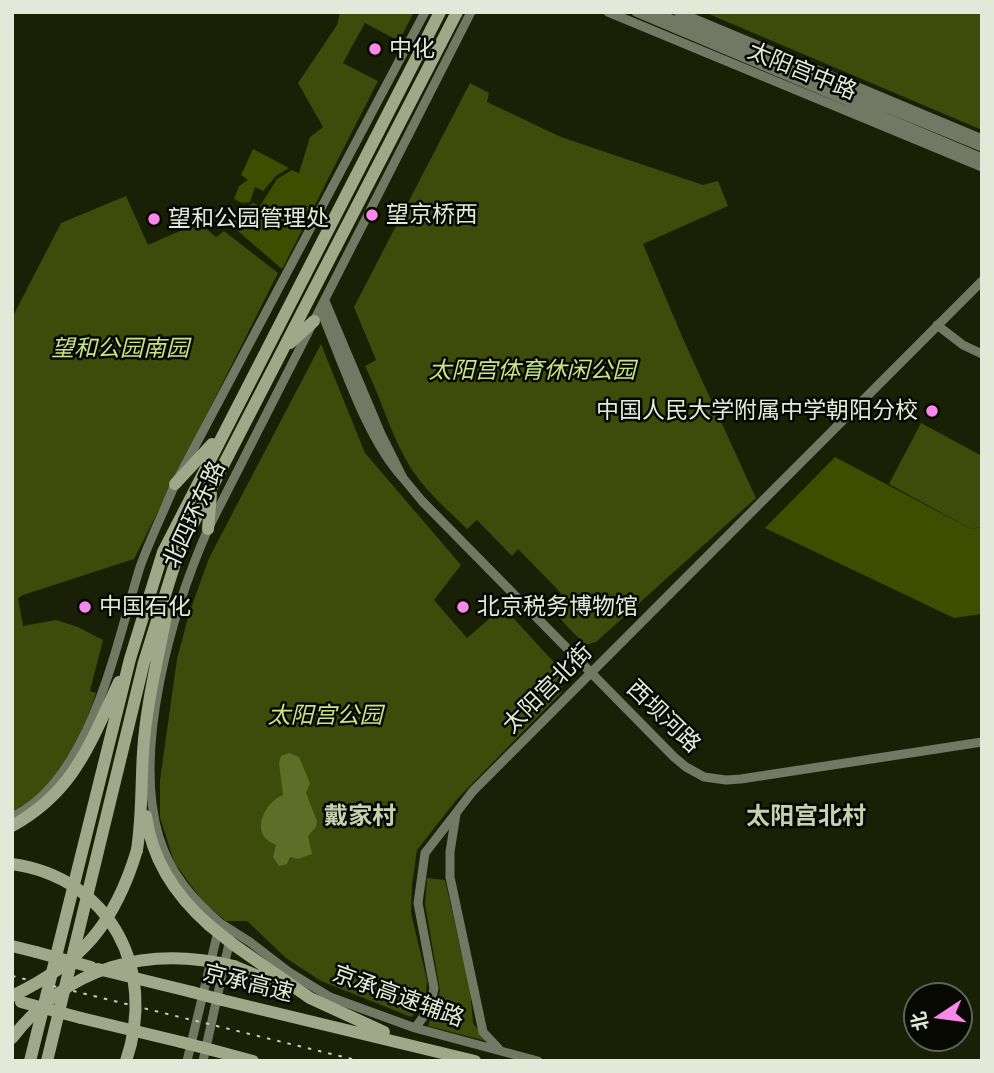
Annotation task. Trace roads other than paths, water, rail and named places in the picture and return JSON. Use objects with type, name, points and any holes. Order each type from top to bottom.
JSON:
[{"type":"highway","name":"北四环东路","points":[[30,1061],[130,659],[163,552],[440,12]]},
{"type":"highway","name":"北四环东路","points":[[47,1061],[144,662],[177,557],[457,12]]},
{"type":"highway","points":[[282,351],[314,321]]},
{"type":"highway","points":[[175,484],[224,431]]},
{"type":"highway","points":[[208,529],[212,487]]},
{"type":"highway","points":[[14,1000],[82,950],[115,908],[128,880],[137,850],[147,710],[177,557]]},
{"type":"highway","points":[[12,826],[30,816],[58,792],[78,766],[130,659]]},
{"type":"highway","points":[[143,795],[147,823],[163,871],[190,909],[214,924],[234,945],[310,998]]},
{"type":"highway","points":[[12,864],[34,868],[71,884],[89,897],[120,935],[135,980],[137,1001],[135,1028],[126,1061]]},
{"type":"highway","name":"京承高速","points":[[12,946],[475,1061]]},
{"type":"highway","points":[[12,1038],[31,1016],[53,998],[93,974],[140,959],[182,957],[234,966],[416,1046]]},
{"type":"highway","points":[[14,1000],[253,1061]]},
{"type":"street","name":"北四环东路","points":[[12,817],[52,787],[72,759],[90,726],[142,564],[175,484],[425,12]]},
{"type":"street","name":"北四环东路","points":[[214,924],[180,883],[167,858],[159,837],[151,789],[159,690],[182,596],[208,529],[471,12]]},
{"type":"street","name":"太阳宫中路","points":[[608,12],[982,167]]},
{"type":"street","name":"太阳宫中路","points":[[635,12],[982,158]]},
{"type":"street","points":[[635,12],[659,33]]},
{"type":"street","name":"太阳宫中路","points":[[654,12],[981,144]]},
{"type":"street","name":"太阳宫中路","points":[[678,12],[966,132],[981,144]]},
{"type":"street","points":[[779,54],[797,71]]},
{"type":"street","name":"太阳宫北街","points":[[415,1028],[429,1008],[433,988],[418,903],[425,853],[473,791],[982,281]]},
{"type":"street","name":"西坝河路","points":[[323,305],[374,437],[391,465],[430,510],[686,767],[704,777],[741,779],[982,742]]},
{"type":"street","points":[[937,325],[963,345],[982,355]]},
{"type":"street","points":[[457,812],[450,852],[450,877],[483,1032],[500,1051]]},
{"type":"street","points":[[187,1061],[214,924]]},
{"type":"street","name":"京承高速辅路","points":[[214,924],[232,930],[289,972],[330,997],[415,1028],[538,1061]]},
{"type":"street","points":[[203,1061],[232,930]]},
{"type":"railway","points":[[12,976],[360,1061]]},
{"type":"place","name":"中化","points":[[375,49]]},
{"type":"place","name":"望京桥西","points":[[372,215]]},
{"type":"place","name":"望和公园管理处","points":[[154,219]]},
{"type":"place","name":"中国人民大学附属中学朝阳分校","points":[[932,411]]},
{"type":"place","name":"中国石化","points":[[85,607]]},
{"type":"place","name":"北京税务博物馆","points":[[463,607]]},
{"type":"district","name":"戴家村","points":[[360,817]]},
{"type":"district","name":"太阳宫北村","points":[[806,817]]},
{"type":"park label","name":"望和公园南园","points":[[120,349]]},
{"type":"park label","name":"太阳宫体育休闲公园","points":[[532,371]]},
{"type":"park label","name":"太阳宫公园","points":[[325,716]]}]
